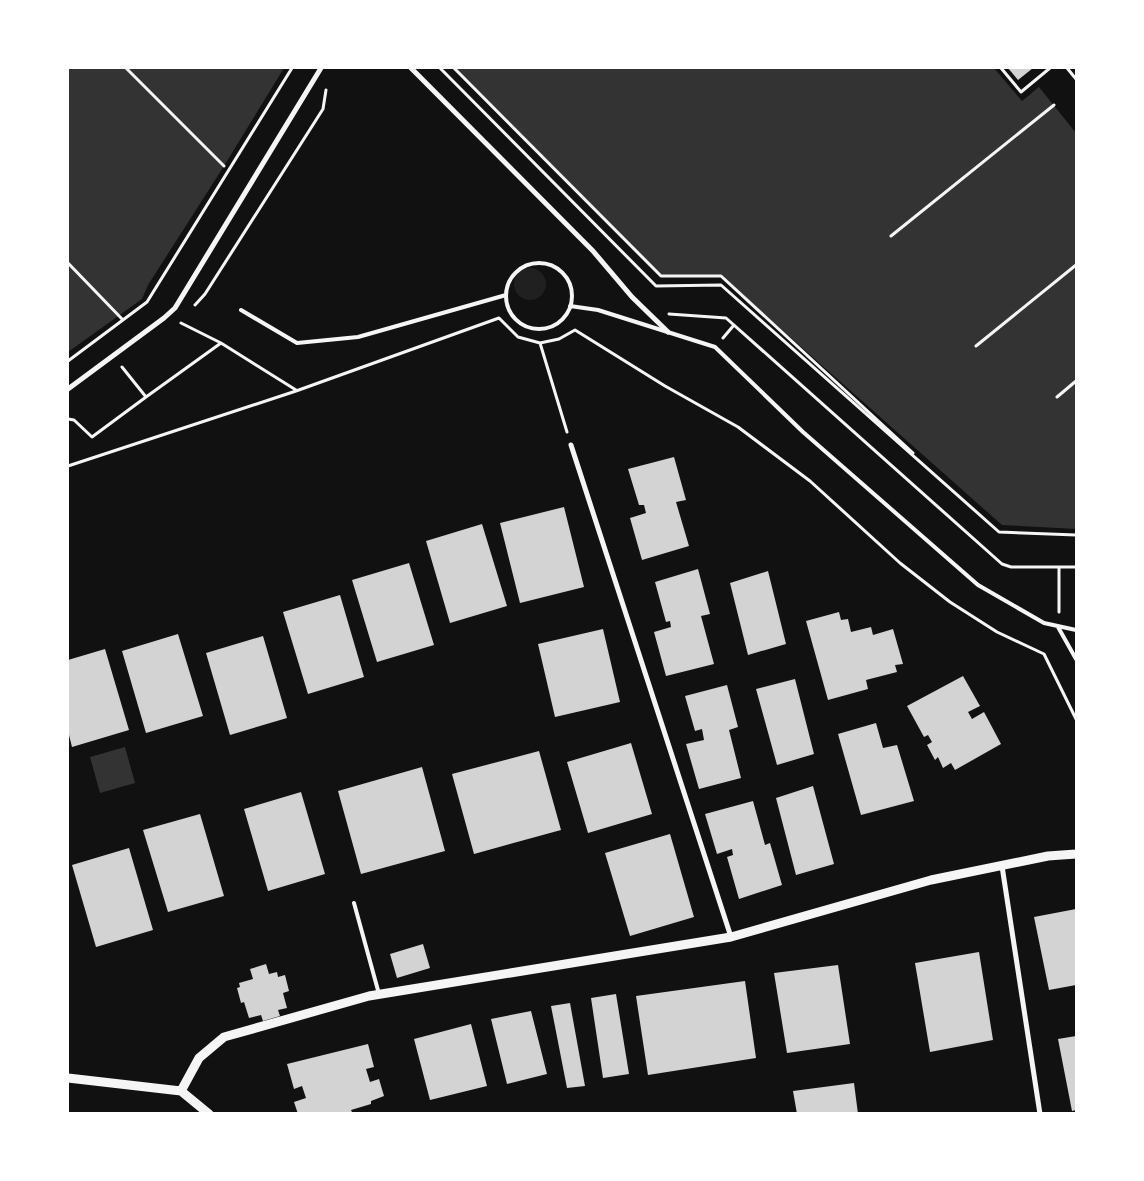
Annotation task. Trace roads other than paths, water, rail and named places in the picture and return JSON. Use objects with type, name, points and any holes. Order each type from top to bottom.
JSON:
[{"type":"street","points":[[68,389],[175,308],[321,68]]},
{"type":"street","points":[[411,68],[593,251],[632,297],[668,332]]},
{"type":"street","points":[[570,445],[731,937]]},
{"type":"street","points":[[181,1091],[199,1058],[224,1038],[379,994],[731,937],[931,880],[1048,856],[1076,854]]},
{"type":"street","points":[[1002,866],[1040,1114]]},
{"type":"street","points":[[68,1078],[181,1091],[209,1114]]},
{"type":"lane","points":[[542,263],[557,269],[568,281],[571,292],[570,306],[565,316],[553,325],[538,328],[528,327],[519,322],[507,305],[506,295],[508,284],[513,275],[521,268],[531,264],[542,263]]},
{"type":"lane","points":[[241,310],[297,343],[358,337],[506,295]]},
{"type":"lane","points":[[570,306],[598,310],[715,347],[804,432],[978,586],[1044,623],[1076,630]]},
{"type":"lane","points":[[1058,627],[1076,660]]},
{"type":"lane","points":[[354,903],[379,994]]}]
